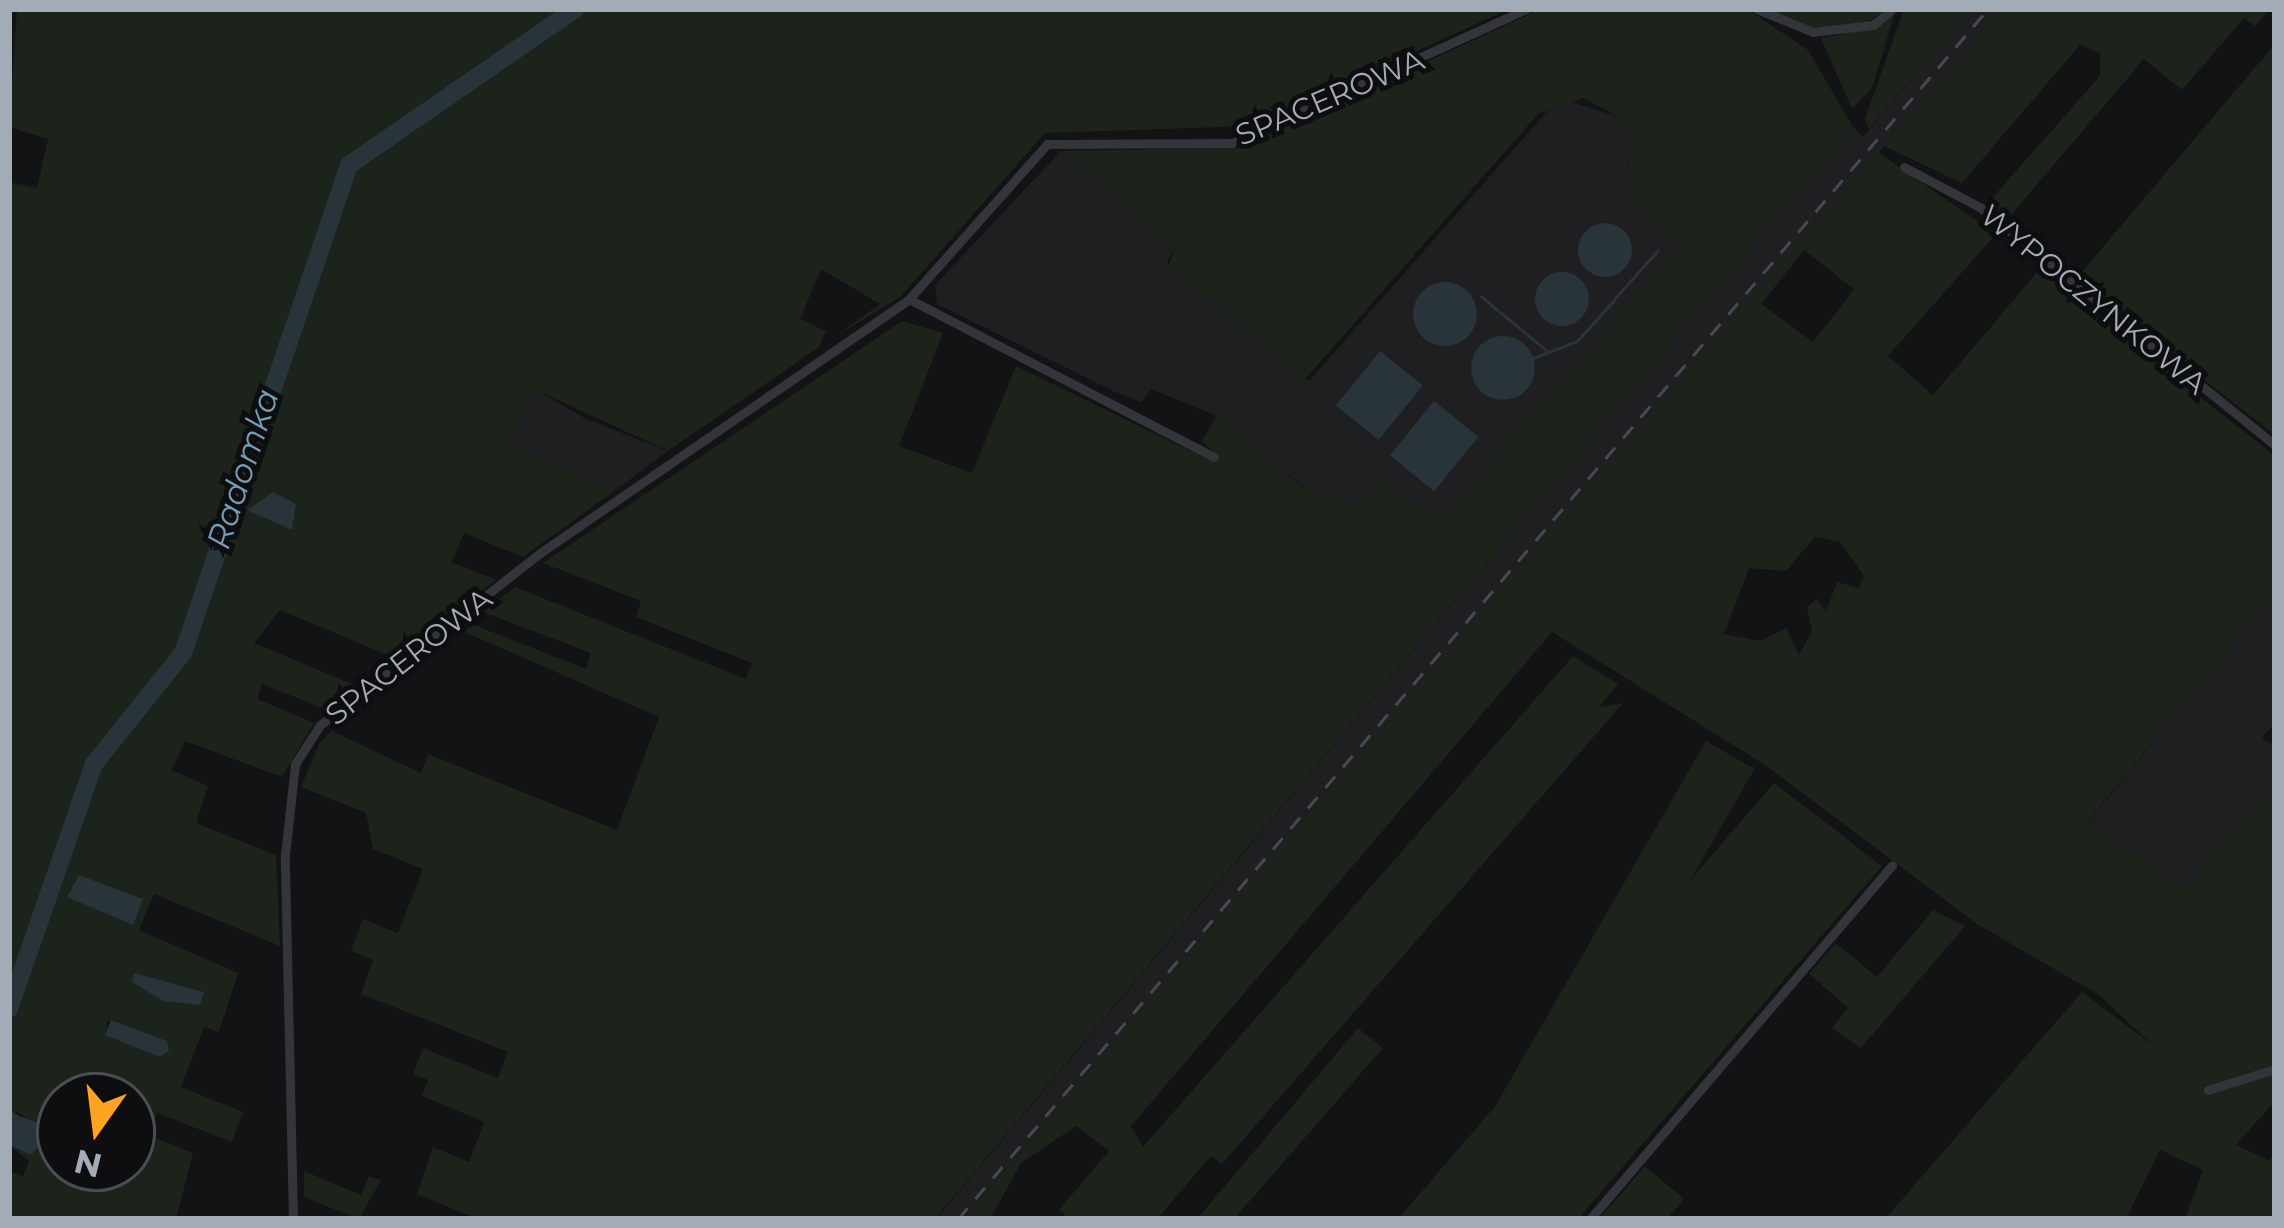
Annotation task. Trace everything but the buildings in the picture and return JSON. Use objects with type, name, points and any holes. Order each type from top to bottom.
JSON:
[{"type":"street","name":"SPACEROWA","points":[[293,1219],[285,855],[306,740],[540,553],[909,299],[1047,144],[1232,143],[1526,9]]},
{"type":"street","points":[[1757,9],[1813,32],[1873,25],[1892,9]]},
{"type":"street","name":"WYPOCZYNKOWA","points":[[1904,167],[1981,208],[2275,446]]},
{"type":"street","points":[[909,299],[1214,457]]},
{"type":"street","points":[[1590,1219],[1892,866]]},
{"type":"street","points":[[2208,1090],[2275,1069]]},
{"type":"shaded area","points":[[17,9],[1509,9],[1252,126],[1045,133],[901,296],[835,337],[880,304],[821,269],[800,319],[826,331],[819,347],[668,451],[534,389],[508,443],[613,492],[523,557],[464,533],[452,562],[496,580],[392,657],[280,610],[254,643],[357,686],[327,710],[262,684],[257,699],[314,723],[282,777],[185,741],[172,770],[208,786],[196,823],[276,855],[280,946],[154,894],[139,930],[238,973],[219,1032],[204,1027],[181,1087],[243,1112],[232,1142],[156,1115],[156,1072],[36,1072],[36,1123],[9,1108],[9,182],[37,188],[48,139],[9,127]],"holes":[[[107,1021],[167,1041],[159,1057],[106,1035]]]},
{"type":"shaded area","points":[[1541,9],[1747,9],[1808,50],[1853,127],[935,1219],[478,1219],[417,1194],[433,1147],[469,1162],[484,1122],[422,1096],[428,1080],[413,1074],[423,1048],[498,1078],[508,1052],[361,994],[373,960],[351,951],[363,919],[398,933],[423,869],[373,849],[366,813],[301,787],[320,742],[332,731],[421,773],[428,754],[617,830],[659,717],[460,630],[469,623],[586,669],[591,653],[483,612],[515,587],[746,679],[752,663],[636,617],[641,601],[543,563],[902,321],[943,333],[899,446],[972,473],[1016,366],[1209,460],[1217,455],[1202,441],[1217,416],[1300,485],[1355,507],[1381,477],[1438,522],[1680,245],[1627,199],[1630,135],[1619,117],[1583,98],[1538,114],[1301,384],[1221,308],[1221,295],[1199,301],[1168,269],[1174,249],[1061,151],[1240,148]]},
{"type":"shaded area","points":[[1763,9],[1888,9],[1864,24],[1800,29]]},
{"type":"shaded area","points":[[1896,9],[1872,88],[1852,109],[1821,38],[1873,29]]},
{"type":"shaded area","points":[[1904,9],[1971,9],[1869,129],[1865,119]]},
{"type":"shaded area","points":[[1971,9],[2002,9],[963,1219],[936,1219],[1853,127],[1863,137]]},
{"type":"shaded area","points":[[2002,9],[2270,9],[2255,26],[2244,18],[2182,90],[2144,59],[2005,222],[1987,204],[2100,76],[2100,53],[2080,45],[1962,183],[1884,146]]},
{"type":"shaded area","points":[[2275,44],[2275,435],[2075,280]]},
{"type":"shaded area","points":[[1559,98],[1619,117],[1630,135],[1627,199],[1680,245],[1438,522],[1381,477],[1355,507],[1301,485],[1217,416],[1151,389],[1141,402],[1115,392],[937,304],[935,285],[1061,151],[1174,249],[1167,261],[1200,301],[1222,295],[1221,308],[1309,381]]},
{"type":"shaded area","points":[[1876,151],[1996,234],[1888,356],[1933,395],[2039,270],[2275,456],[2275,594],[2087,822],[2186,888],[2275,782],[2275,1101],[2236,1145],[2270,1161],[2275,1151],[2275,1219],[2185,1219],[2203,1170],[2160,1150],[2126,1219],[1885,1219],[2082,992],[2154,1046],[2099,995],[1977,924],[1765,765],[1552,632],[1131,1126],[1143,1147],[1573,656],[1618,684],[1599,707],[1623,703],[1222,1164],[1211,1156],[1157,1219],[1069,1219],[1059,1210],[1109,1151],[1076,1126],[1021,1163],[990,1219],[963,1219]],"holes":[[[1804,250],[1854,289],[1813,342],[1761,304]],[[1815,537],[1840,542],[1864,576],[1859,588],[1837,582],[1826,612],[1817,599],[1807,607],[1812,631],[1799,655],[1786,628],[1760,641],[1724,634],[1749,568],[1786,571]]]},
{"type":"shaded area","points":[[1605,223],[1624,231],[1632,250],[1624,269],[1605,277],[1586,269],[1578,250],[1586,231]]},
{"type":"shaded area","points":[[1562,272],[1581,280],[1589,299],[1581,318],[1562,326],[1543,318],[1535,299],[1543,280]]},
{"type":"shaded area","points":[[1445,282],[1468,291],[1477,314],[1468,337],[1445,346],[1422,337],[1413,314],[1422,291]]},
{"type":"shaded area","points":[[1503,336],[1525,346],[1535,368],[1525,390],[1503,400],[1481,390],[1471,368],[1481,346]]},
{"type":"shaded area","points":[[1380,351],[1423,386],[1379,440],[1336,405]]},
{"type":"shaded area","points":[[534,388],[584,418],[668,451],[613,492],[549,469],[507,443]]},
{"type":"shaded area","points":[[1434,401],[1478,437],[1434,491],[1390,455]]},
{"type":"shaded area","points":[[273,492],[296,504],[292,530],[247,510]]},
{"type":"shaded area","points":[[2275,594],[2275,722],[2262,738],[2275,748],[2275,782],[2186,888],[2087,823]]},
{"type":"shaded area","points":[[1706,741],[1754,769],[1495,1219],[1430,1219]]},
{"type":"shaded area","points":[[1774,783],[1882,866],[1578,1219],[1398,1219]]},
{"type":"shaded area","points":[[79,875],[143,899],[133,925],[67,897]]},
{"type":"shaded area","points":[[1933,910],[1965,926],[1861,1048],[1832,1028],[1848,1008],[1809,974],[1836,943],[1877,977]]},
{"type":"shaded area","points":[[134,973],[204,992],[200,1005],[163,1001],[132,982]]},
{"type":"shaded area","points":[[111,1020],[167,1041],[169,1051],[159,1057],[105,1035]]},
{"type":"shaded area","points":[[1358,1028],[1383,1048],[1234,1219],[1197,1219]]},
{"type":"shaded area","points":[[9,1108],[36,1122],[36,1150],[31,1155],[9,1145]]},
{"type":"shaded area","points":[[156,1138],[193,1153],[176,1219],[9,1219],[9,1171],[23,1177],[29,1161],[9,1145],[31,1155],[36,1150],[36,1192],[156,1192]]},
{"type":"shaded area","points":[[1645,1166],[1684,1199],[1667,1219],[1599,1219]]},
{"type":"shaded area","points":[[304,1171],[361,1195],[369,1176],[381,1180],[359,1219],[304,1197]]},
{"type":"waterway","name":"Radomka","points":[[9,1009],[94,764],[183,653],[349,165],[575,9]]},
{"type":"waterway","points":[[1615,298],[1658,250]]},
{"type":"waterway","points":[[1481,296],[1497,310]]},
{"type":"waterway","points":[[1533,358],[1577,341],[1614,300]]},
{"type":"waterway","points":[[1500,312],[1548,352]]},
{"type":"railway","points":[[958,1219],[1988,9]]}]
